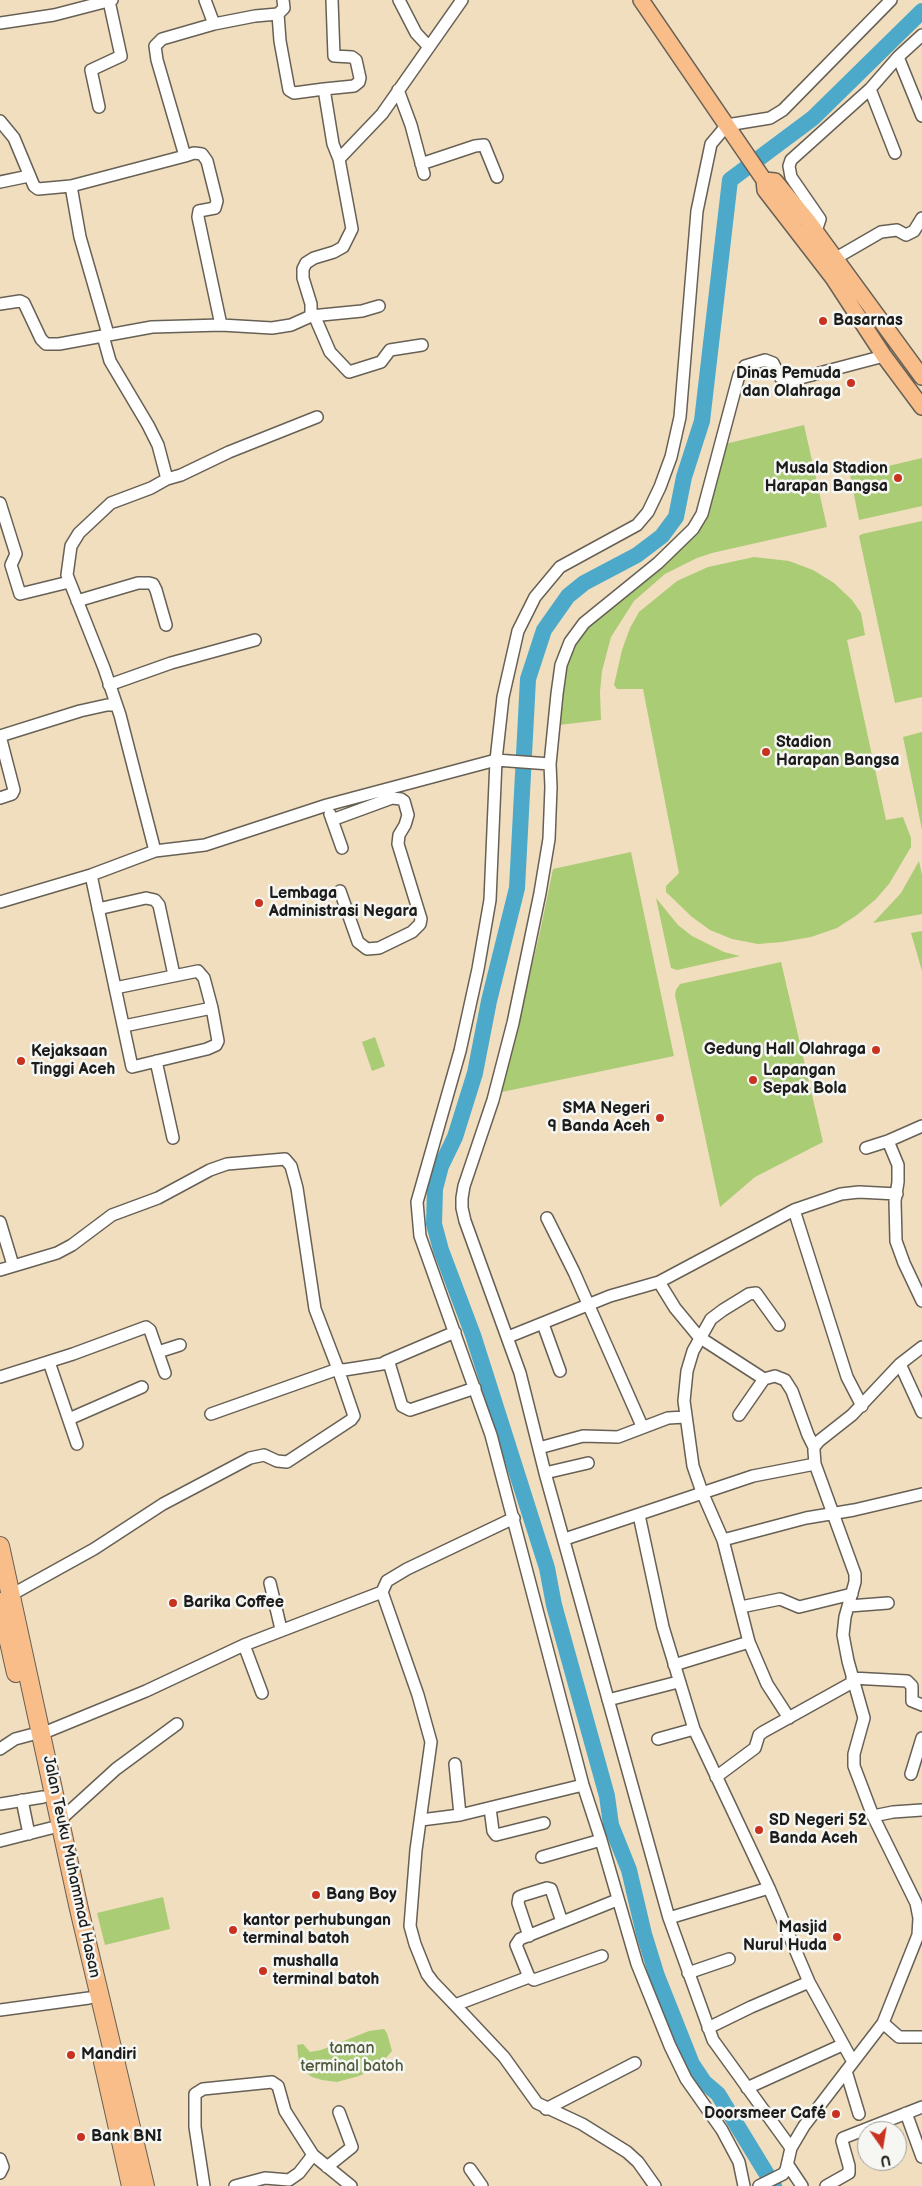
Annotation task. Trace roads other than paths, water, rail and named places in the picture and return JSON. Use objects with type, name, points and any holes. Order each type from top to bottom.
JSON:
[{"type":"highway","name":"Jalan Teuku Muhammad Hasan","points":[[0,1547],[6,1599],[88,1974],[131,2186]]},
{"type":"highway","name":"Jalan Teuku Muhammad Hasan","points":[[35,1734],[44,1797],[55,1824]]},
{"type":"highway","name":"Jalan Teuku Muhammad Hasan","points":[[88,1974],[145,2186]]},
{"type":"main road","points":[[641,0],[763,177],[765,190],[833,278],[884,356],[922,407]]},
{"type":"main road","points":[[763,177],[775,181],[816,232],[919,373],[901,380]]},
{"type":"street","points":[[0,23],[54,15],[110,0],[121,56],[91,70],[99,106]]},
{"type":"street","points":[[205,0],[214,24]]},
{"type":"street","points":[[185,156],[156,60],[155,46],[162,39],[214,24],[255,16],[278,14],[284,8],[283,0]]},
{"type":"street","points":[[278,14],[280,41],[289,90],[294,93],[354,86],[359,82],[360,78],[356,60],[352,56],[334,56],[332,0]]},
{"type":"street","points":[[399,0],[416,34],[429,47]]},
{"type":"street","points":[[339,159],[382,114],[462,0]]},
{"type":"street","points":[[744,2186],[739,2162],[732,2147],[686,2079],[670,2046],[637,1964],[583,1785],[491,1435],[420,1236],[417,1202],[460,1051],[478,969],[490,900],[501,761],[503,697],[518,630],[535,597],[560,567],[637,525],[648,512],[660,487],[671,457],[680,417],[697,211],[711,144],[727,125],[770,118],[783,110],[888,1]]},
{"type":"street","points":[[816,232],[820,224],[818,214],[791,177],[788,166],[791,160],[870,89],[898,57],[922,35]]},
{"type":"street","points":[[898,57],[922,116]]},
{"type":"street","points":[[324,89],[333,144],[339,159],[352,230],[343,247],[314,258],[306,263],[303,269],[303,278],[311,304],[312,315],[330,352],[349,372],[381,362],[390,350],[422,345]]},
{"type":"street","points":[[870,89],[895,153]]},
{"type":"street","points":[[398,90],[411,124],[422,169],[475,146],[484,145],[497,178]]},
{"type":"street","points":[[0,121],[14,138],[29,176],[34,186],[38,189],[71,186],[194,153],[202,154],[207,161],[217,201],[215,208],[199,211],[198,214],[221,325]]},
{"type":"street","points":[[0,182],[29,176]]},
{"type":"street","points":[[71,186],[80,237],[106,335],[110,360],[158,445],[167,478]]},
{"type":"street","points":[[836,258],[881,232],[897,230],[906,235],[914,231],[922,218]]},
{"type":"street","points":[[0,304],[20,301],[24,304],[46,344],[59,344],[152,327],[221,325],[272,328],[291,325],[312,315],[362,311],[379,306]]},
{"type":"street","points":[[791,2148],[717,2046],[708,2028],[688,1973],[669,1918],[565,1539],[545,1473],[520,1373],[465,1222],[462,1198],[493,1100],[510,1032],[540,893],[549,839],[552,786],[545,763],[561,665],[570,642],[584,622],[658,563],[693,529],[702,514],[739,375],[745,366],[765,360],[773,364],[780,377],[789,381],[884,356]]},
{"type":"street","points":[[155,851],[116,705],[69,582],[68,561],[71,546],[79,533],[111,503],[151,488],[167,478],[182,475],[229,452],[317,417]]},
{"type":"street","points":[[0,504],[16,554],[11,565],[20,594],[69,582]]},
{"type":"street","points":[[77,602],[138,584],[153,584],[166,625]]},
{"type":"street","points":[[109,685],[171,663],[255,640]]},
{"type":"street","points":[[0,798],[12,794],[14,790],[0,736],[80,711],[116,705]]},
{"type":"street","points":[[0,902],[91,875],[155,851],[205,845],[327,805],[501,761],[545,763]]},
{"type":"street","points":[[332,820],[392,798],[404,801],[408,815],[399,835],[398,844],[421,919],[420,924],[412,932],[379,948],[367,949],[358,942],[340,891]]},
{"type":"street","points":[[327,805],[342,848]]},
{"type":"street","points":[[91,875],[115,988],[124,1026],[132,1066],[207,1049],[216,1045],[218,1041],[212,1008],[201,974],[194,970],[115,988]]},
{"type":"street","points":[[98,909],[146,898],[156,900],[159,905],[174,975]]},
{"type":"street","points":[[124,1026],[212,1008]]},
{"type":"street","points":[[156,1061],[173,1138]]},
{"type":"street","points":[[866,1148],[888,1141],[922,1126]]},
{"type":"street","points":[[888,1141],[898,1165],[895,1201],[896,1240],[904,1263],[922,1301]]},
{"type":"street","points":[[0,1270],[57,1252],[72,1245],[112,1215],[158,1198],[210,1170],[227,1164],[285,1159],[292,1166],[297,1188],[316,1309],[354,1414],[351,1420],[287,1462],[277,1461],[264,1455],[250,1458],[163,1504],[94,1549],[6,1599]]},
{"type":"street","points":[[508,1337],[631,1288],[659,1282],[794,1210],[841,1194],[859,1192],[897,1194]]},
{"type":"street","points":[[794,1210],[847,1377],[862,1406]]},
{"type":"street","points":[[547,1218],[589,1305],[642,1426]]},
{"type":"street","points":[[0,1222],[13,1266]]},
{"type":"street","points":[[659,1282],[675,1308],[699,1337],[764,1379]]},
{"type":"street","points":[[778,1326],[756,1293],[751,1293],[712,1320],[699,1337],[692,1351],[687,1371],[684,1401],[693,1466],[723,1540],[749,1642],[767,1684],[788,1718]]},
{"type":"street","points":[[543,1324],[560,1372]]},
{"type":"street","points":[[0,1377],[49,1362],[146,1327],[150,1330],[165,1372]]},
{"type":"street","points":[[212,1414],[338,1369],[344,1370],[385,1362],[455,1332]]},
{"type":"street","points":[[158,1352],[180,1345]]},
{"type":"street","points":[[814,1447],[862,1406],[900,1364],[922,1347]]},
{"type":"street","points":[[49,1362],[77,1444]]},
{"type":"street","points":[[385,1362],[390,1366],[402,1406],[405,1409],[410,1410],[474,1388]]},
{"type":"street","points":[[900,1364],[922,1412]]},
{"type":"street","points":[[740,1415],[764,1379],[775,1376],[785,1380],[814,1447],[815,1464],[855,1574],[852,1594],[845,1617],[843,1635],[864,1718],[854,1754],[854,1766],[873,1816],[919,1903],[918,1936],[883,2023],[804,2126],[791,2148],[786,2170],[759,2186]]},
{"type":"street","points":[[69,1420],[142,1386]]},
{"type":"street","points":[[539,1448],[583,1436],[618,1437],[642,1426],[668,1418],[685,1417]]},
{"type":"street","points":[[545,1473],[588,1463]]},
{"type":"street","points":[[565,1539],[752,1476],[815,1464]]},
{"type":"street","points":[[723,1540],[806,1518],[922,1494]]},
{"type":"street","points":[[639,1515],[663,1627],[678,1682],[694,1729],[769,1888],[809,1982],[842,2045],[850,2067],[859,2114]]},
{"type":"street","points":[[514,1518],[407,1569],[387,1581],[382,1592],[418,1695],[430,1742],[414,1865],[410,1926],[415,1944],[433,1982],[504,2057],[537,2103],[546,2109],[582,2124],[627,2152],[638,2162],[655,2186]]},
{"type":"street","points":[[270,1583],[281,1629]]},
{"type":"street","points":[[0,1749],[15,1739],[35,1734],[146,1691],[281,1629],[382,1592]]},
{"type":"street","points":[[741,1607],[780,1599],[799,1607],[852,1594]]},
{"type":"street","points":[[849,1606],[888,1603]]},
{"type":"street","points":[[674,1664],[749,1642]]},
{"type":"street","points":[[244,1645],[262,1693]]},
{"type":"street","points":[[716,1777],[755,1748],[759,1735],[763,1732],[853,1680],[907,1680],[912,1686],[912,1701],[922,1705]]},
{"type":"street","points":[[608,1700],[678,1682]]},
{"type":"street","points":[[0,1841],[29,1834],[55,1824],[116,1770],[177,1724]]},
{"type":"street","points":[[658,1739],[694,1729]]},
{"type":"street","points":[[910,1774],[922,1738]]},
{"type":"street","points":[[455,1764],[460,1815]]},
{"type":"street","points":[[421,1820],[460,1815],[583,1785]]},
{"type":"street","points":[[0,1804],[44,1797]]},
{"type":"street","points":[[22,1800],[29,1834]]},
{"type":"street","points":[[490,1808],[493,1831],[496,1835],[544,1823]]},
{"type":"street","points":[[873,1816],[893,1812],[922,1810]]},
{"type":"street","points":[[542,1857],[601,1840]]},
{"type":"street","points":[[529,1936],[518,1903],[519,1898],[524,1895],[547,1888],[551,1889],[562,1922]]},
{"type":"street","points":[[669,1918],[769,1888]]},
{"type":"street","points":[[530,1977],[516,1945],[520,1940],[617,1900]]},
{"type":"street","points":[[455,2005],[530,1977],[537,1979],[602,1956]]},
{"type":"street","points":[[688,1973],[729,1959]]},
{"type":"street","points":[[0,2010],[88,1974]]},
{"type":"street","points":[[708,2028],[750,2007],[809,1982]]},
{"type":"street","points":[[883,2023],[893,2034],[899,2037],[922,2037]]},
{"type":"street","points":[[746,2088],[842,2045]]},
{"type":"street","points":[[546,2109],[635,2063]]},
{"type":"street","points":[[204,2186],[195,2127],[195,2094],[203,2089],[272,2082],[276,2084],[285,2111],[313,2155],[351,2186]]},
{"type":"street","points":[[826,2186],[849,2173],[843,2138],[922,2107]]},
{"type":"street","points":[[327,2167],[352,2147],[339,2112]]},
{"type":"street","points":[[906,2113],[922,2157]]},
{"type":"street","points":[[235,2186],[265,2178],[289,2180],[299,2173],[313,2155]]},
{"type":"street","points":[[0,2159],[3,2167],[0,2173]]},
{"type":"street","points":[[470,2169],[482,2186]]},
{"type":"street","points":[[786,2170],[802,2186]]},
{"type":"waterway","points":[[774,2186],[718,2094],[704,2082],[692,2064],[657,1976],[644,1934],[629,1870],[611,1825],[607,1796],[554,1605],[547,1568],[473,1335],[441,1250],[434,1224],[435,1189],[441,1166],[455,1137],[475,1073],[489,1001],[517,888],[528,679],[544,630],[568,596],[584,583],[637,555],[662,536],[676,517],[684,477],[702,421],[730,180],[813,118],[922,11]]},
{"type":"place","name":"Basarnas","points":[[823,321]]},
{"type":"place","name":"Dinas Pemuda dan Olahraga","points":[[851,383]]},
{"type":"place","name":"Musala Stadion Harapan Bangsa","points":[[898,478]]},
{"type":"place","name":"Stadion Harapan Bangsa","points":[[766,752]]},
{"type":"place","name":"Lembaga Administrasi Negara","points":[[259,903]]},
{"type":"place","name":"Gedung Hall Olahraga","points":[[876,1050]]},
{"type":"place","name":"Kejaksaan Tinggi Aceh","points":[[21,1061]]},
{"type":"place","name":"Lapangan Sepak Bola","points":[[753,1080]]},
{"type":"place","name":"SMA Negeri 9 Banda Aceh","points":[[660,1118]]},
{"type":"place","name":"Barika Coffee","points":[[173,1603]]},
{"type":"place","name":"SD Negeri 52 Banda Aceh","points":[[759,1830]]},
{"type":"place","name":"Bang Boy","points":[[316,1895]]},
{"type":"place","name":"kantor perhubungan terminal batoh","points":[[233,1930]]},
{"type":"place","name":"Masjid Nurul Huda","points":[[837,1937]]},
{"type":"place","name":"mushalla terminal batoh","points":[[263,1971]]},
{"type":"place","name":"Mandiri","points":[[71,2055]]},
{"type":"place","name":"Doorsmeer Café","points":[[836,2114]]},
{"type":"place","name":"Bank BNI","points":[[81,2137]]},
{"type":"park label","name":"taman terminal batoh","points":[[352,2058]]}]
